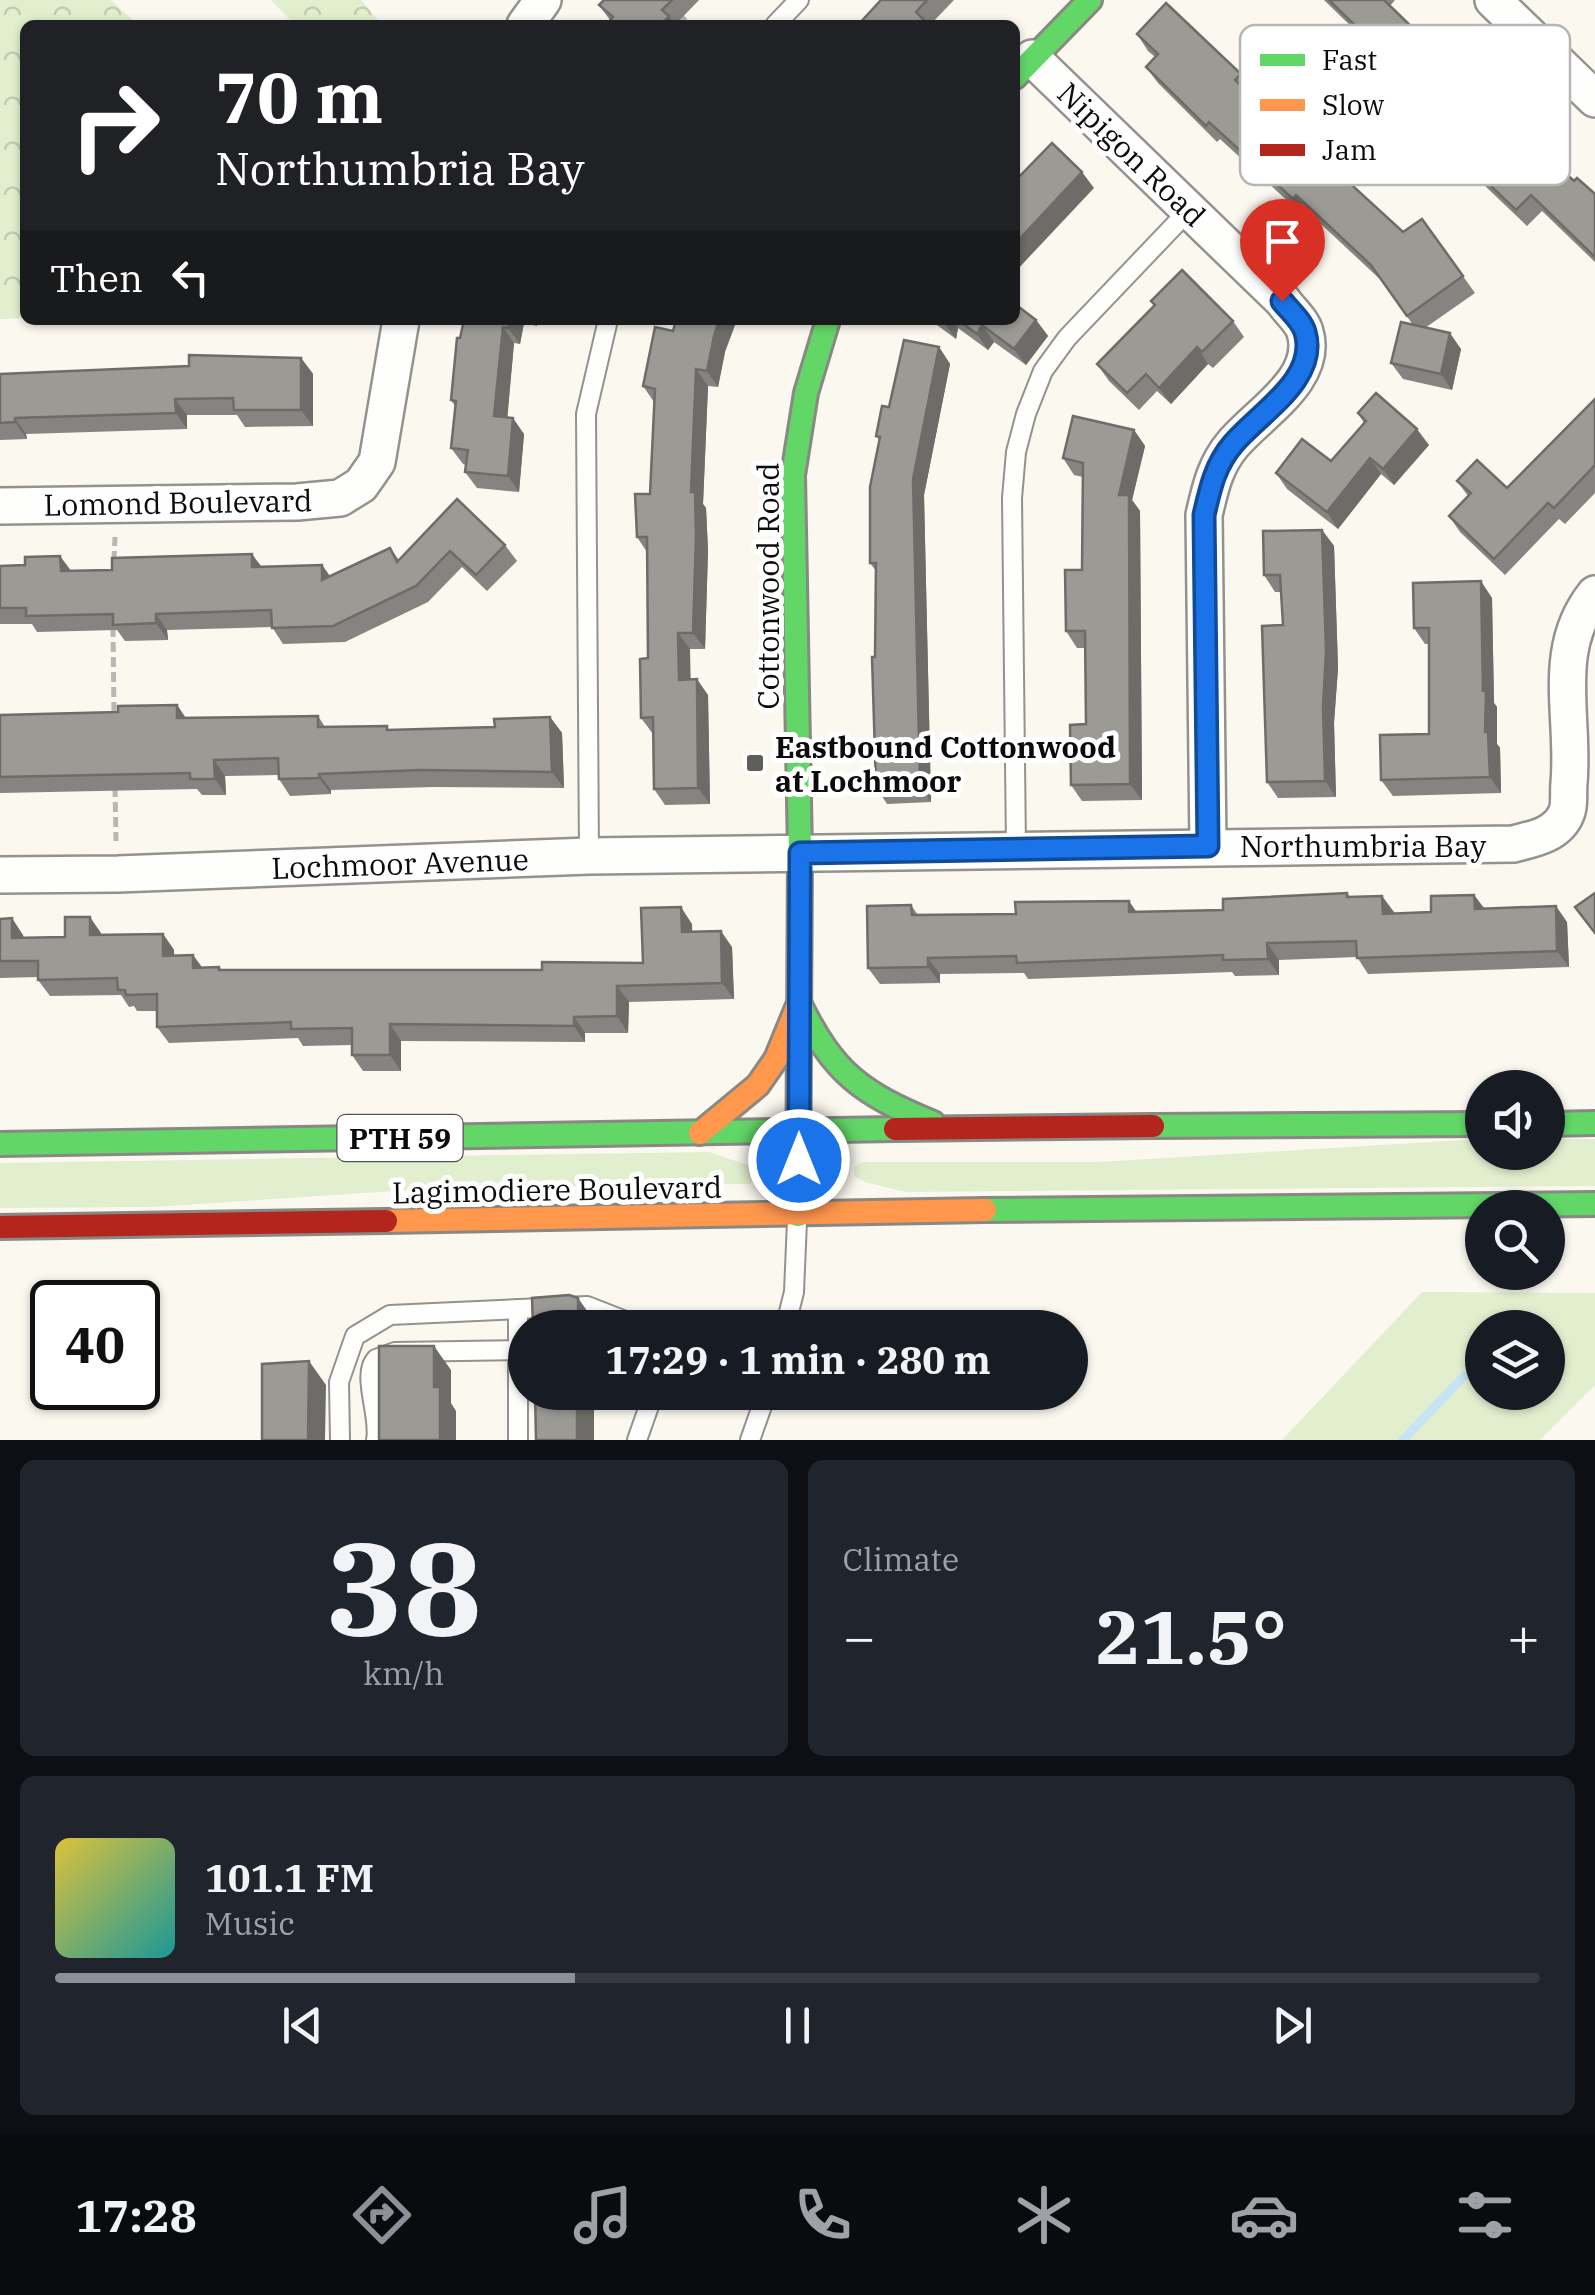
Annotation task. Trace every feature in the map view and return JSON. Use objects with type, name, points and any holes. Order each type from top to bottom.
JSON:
[{"type":"main road","points":[[1024,68],[1090,0]]},
{"type":"main road","name":"Cottonwood Road","points":[[798,1216],[800,853],[792,475],[806,393],[826,325]]},
{"type":"main road","points":[[799,1003],[817,1038],[860,1089],[883,1103],[946,1128]]},
{"type":"main road","points":[[700,1133],[758,1086],[776,1059],[799,1003]]},
{"type":"main road","points":[[1565,1124],[1595,1123]]},
{"type":"main road","name":"Lagimodiere Boulevard","points":[[0,1144],[946,1128],[1465,1124]]},
{"type":"main road","name":"Lagimodiere Boulevard","points":[[0,1226],[1372,1204],[1595,1204]]},
{"type":"street","points":[[1493,0],[1519,25]]},
{"type":"street","name":"Nipigon Road","points":[[1024,68],[1190,209],[1282,301],[1305,330],[1307,358],[1293,382],[1232,445],[1215,470],[1204,515],[1208,846]]},
{"type":"street","points":[[1570,75],[1595,99]]},
{"type":"street","name":"Lomond Boulevard","points":[[0,506],[340,498],[361,485],[378,462],[399,325]]},
{"type":"street","name":"Northumbria Bay","points":[[800,853],[1514,844],[1545,836],[1566,814],[1570,765],[1567,656],[1578,615],[1595,594]]},
{"type":"street","name":"Lochmoor Avenue","points":[[0,875],[800,853]]},
{"type":"lane","points":[[779,20],[799,0]]},
{"type":"lane","points":[[1016,849],[1012,498],[1016,452],[1026,414],[1043,371],[1068,338],[1190,209]]},
{"type":"lane","points":[[589,856],[586,414],[607,325]]},
{"type":"lane","points":[[790,1310],[798,1216]]},
{"type":"lane","points":[[340,1440],[339,1382],[354,1336],[390,1315],[587,1306],[597,1310]]},
{"type":"lane","points":[[376,1440],[369,1373],[376,1359],[395,1352],[508,1350]]},
{"type":"lane","points":[[518,1410],[518,1440]]},
{"type":"lane","points":[[638,1440],[648,1410]]},
{"type":"lane","points":[[750,1440],[761,1410]]},
{"type":"path","points":[[676,12],[685,20]]},
{"type":"path","points":[[114,563],[116,504]]},
{"type":"path","points":[[113,619],[114,730]]},
{"type":"path","points":[[115,786],[118,874]]},
{"type":"green space","points":[[0,0],[111,0],[133,20],[20,20],[20,318],[0,319]]},
{"type":"green space","points":[[271,0],[361,0],[378,20],[290,20]]},
{"type":"green space","points":[[1565,1139],[1595,1139],[1595,1186],[906,1192],[854,1176],[854,1167],[863,1162],[1099,1162],[1465,1140],[1465,1170],[1565,1170]]},
{"type":"green space","points":[[709,1152],[754,1167],[755,1180],[749,1184],[440,1188],[153,1207],[0,1208],[0,1163]]},
{"type":"green space","points":[[1422,1292],[1595,1293],[1595,1385],[1540,1440],[1282,1440]]},
{"type":"building","points":[[604,0],[672,0],[662,10],[669,16],[665,20],[610,20],[613,17],[599,5]]},
{"type":"building","points":[[881,0],[927,0],[916,12],[924,20],[863,20]]},
{"type":"building","points":[[1329,0],[1384,0],[1410,25],[1355,25]]},
{"type":"building","points":[[1166,3],[1240,73],[1235,80],[1240,85],[1240,150],[1209,122],[1206,126],[1146,67],[1158,54],[1137,34]]},
{"type":"building","points":[[1052,143],[1082,172],[1020,239],[1020,176]]},
{"type":"building","points":[[1570,177],[1574,181],[1577,178],[1595,194],[1595,257],[1531,195],[1516,210],[1490,185],[1570,185]]},
{"type":"building","points":[[1278,185],[1352,185],[1403,232],[1422,219],[1463,276],[1407,316],[1371,265],[1296,195],[1293,199]]},
{"type":"building","points":[[1182,270],[1233,321],[1202,352],[1197,347],[1159,388],[1146,374],[1127,393],[1097,364],[1155,305],[1151,301]]},
{"type":"building","points":[[1020,308],[1036,320],[1014,349],[982,325],[1020,325]]},
{"type":"building","points":[[1401,322],[1450,333],[1441,374],[1391,363]]},
{"type":"building","points":[[463,325],[509,325],[503,327],[494,416],[513,418],[508,476],[465,472],[468,450],[451,448],[456,401],[451,400]]},
{"type":"building","points":[[675,325],[717,325],[707,371],[696,369],[691,492],[695,492],[696,535],[693,633],[678,633],[679,680],[697,679],[698,788],[654,789],[653,717],[641,718],[640,659],[648,658],[647,537],[637,537],[635,494],[650,494],[655,389],[643,386],[655,327],[673,331]]},
{"type":"building","points":[[965,325],[982,325],[977,334]]},
{"type":"building","points":[[904,340],[939,347],[913,479],[920,785],[876,787],[872,657],[876,563],[870,563],[870,487],[882,406],[889,407]]},
{"type":"building","points":[[189,355],[301,358],[301,410],[234,410],[233,398],[175,399],[176,413],[15,418],[15,422],[0,423],[0,374],[189,366]]},
{"type":"building","points":[[1376,393],[1417,429],[1383,469],[1370,458],[1327,512],[1276,473],[1302,439],[1331,461],[1366,421],[1358,413]]},
{"type":"building","points":[[1595,399],[1595,465],[1554,508],[1548,503],[1494,559],[1449,516],[1471,493],[1457,481],[1477,460],[1507,488]]},
{"type":"building","points":[[1073,416],[1134,430],[1119,495],[1129,495],[1130,784],[1071,785],[1070,725],[1086,724],[1085,631],[1066,631],[1065,570],[1082,570],[1083,463],[1063,458]]},
{"type":"building","points":[[457,499],[505,545],[476,575],[450,551],[416,586],[333,626],[272,628],[271,610],[156,614],[156,623],[113,625],[113,614],[26,616],[26,608],[0,608],[0,566],[25,565],[25,557],[60,556],[61,571],[112,570],[112,558],[252,554],[252,567],[322,565],[322,580],[390,548],[397,562]]},
{"type":"building","points":[[1322,530],[1325,781],[1267,782],[1262,626],[1283,625],[1280,575],[1264,575],[1263,531]]},
{"type":"building","points":[[1481,581],[1483,691],[1490,777],[1381,780],[1380,735],[1429,734],[1429,628],[1414,628],[1413,583]]},
{"type":"building","points":[[177,705],[177,718],[318,716],[318,727],[387,726],[387,730],[495,727],[494,719],[550,717],[552,772],[421,770],[279,779],[278,758],[214,760],[215,779],[190,779],[190,773],[0,777],[0,715],[118,712],[118,706]]},
{"type":"building","points":[[1347,893],[1347,897],[1382,896],[1383,914],[1431,912],[1431,896],[1474,895],[1475,909],[1556,906],[1557,951],[1357,958],[1356,941],[1267,943],[1268,959],[1223,960],[1223,955],[1017,963],[1016,956],[928,958],[928,967],[868,968],[867,906],[911,905],[912,915],[1016,914],[1015,902],[1129,901],[1129,912],[1223,910],[1223,899]]},
{"type":"building","points":[[1595,893],[1595,933],[1575,907]]},
{"type":"building","points":[[681,907],[682,932],[721,931],[722,983],[617,986],[617,1016],[574,1017],[574,1026],[390,1024],[390,1055],[352,1055],[352,1028],[291,1029],[291,1022],[157,1027],[157,994],[126,995],[125,990],[118,990],[117,978],[38,980],[38,961],[0,961],[0,919],[12,918],[12,938],[65,937],[65,917],[90,917],[90,935],[163,934],[163,956],[193,955],[193,968],[542,970],[542,962],[643,963],[641,908]]},
{"type":"building","points":[[569,1295],[578,1298],[578,1310],[532,1310],[532,1298]]},
{"type":"building","points":[[379,1346],[434,1346],[434,1387],[440,1387],[440,1440],[379,1440]]},
{"type":"building","points":[[309,1361],[308,1440],[262,1440],[262,1364]]},
{"type":"building","points":[[535,1410],[577,1410],[577,1440],[536,1440]]},
{"type":"waterway","points":[[1403,1440],[1464,1376]]},
{"type":"traffic: fast","points":[[1020,72],[1090,0]]},
{"type":"traffic: fast","points":[[798,1215],[800,853],[793,475],[806,393],[826,325]]},
{"type":"traffic: fast","points":[[799,1003],[825,1047],[852,1078],[887,1102],[933,1123]]},
{"type":"traffic: fast","points":[[1565,1124],[1595,1123]]},
{"type":"traffic: fast","points":[[1153,1126],[1465,1124]]},
{"type":"traffic: fast","points":[[0,1144],[895,1129]]},
{"type":"traffic: fast","points":[[985,1210],[1595,1204]]},
{"type":"traffic: slow","points":[[700,1133],[758,1085],[776,1059],[799,1003]]},
{"type":"traffic: slow","points":[[386,1221],[985,1210]]},
{"type":"traffic: jam","points":[[895,1129],[1153,1126]]},
{"type":"traffic: jam","points":[[0,1227],[386,1221]]},
{"type":"place","name":"Eastbound Cottonwood at Lochmoor","points":[[755,763]]},
{"type":"route","points":[[799,1160],[800,853],[1208,846],[1204,515],[1215,470],[1232,445],[1293,382],[1307,358],[1305,330],[1282,301]]}]
